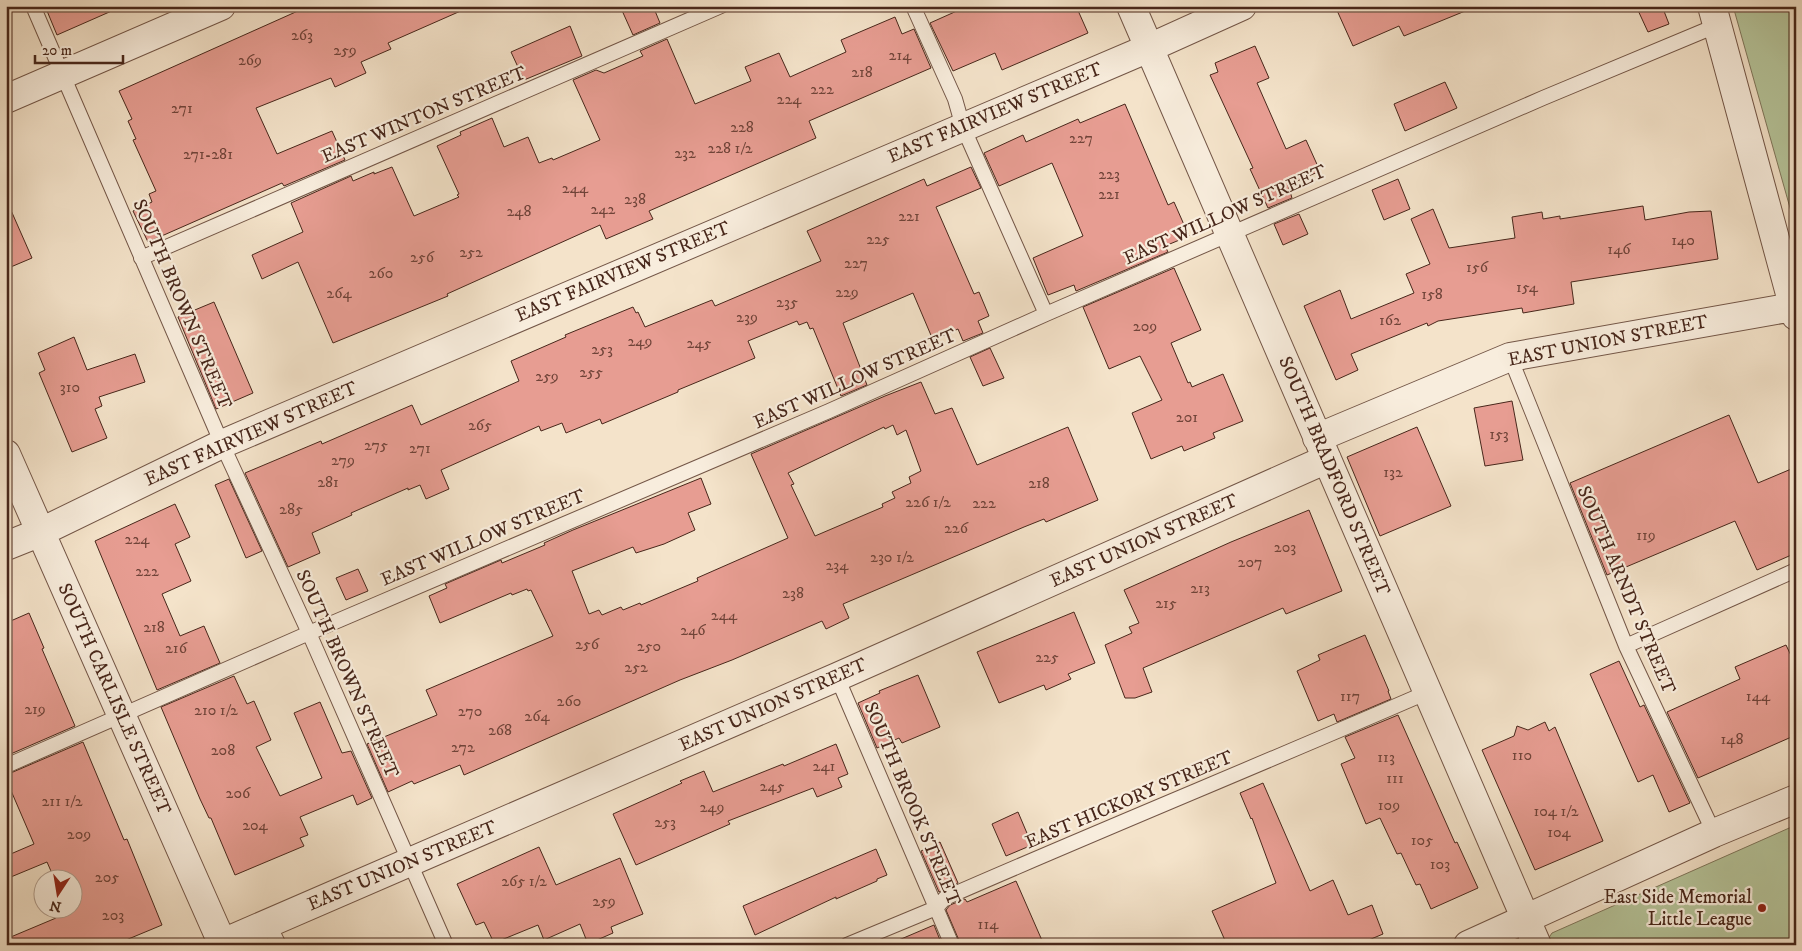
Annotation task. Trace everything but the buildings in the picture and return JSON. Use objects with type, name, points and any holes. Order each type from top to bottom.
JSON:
[{"type":"street","points":[[6,99],[222,6]]},
{"type":"street","name":"SOUTH BRADFORD STREET","points":[[1132,6],[1537,945]]},
{"type":"street","name":"EAST FAIRVIEW STREET","points":[[6,546],[41,532],[222,444],[1149,48],[1242,6]]},
{"type":"street","points":[[1715,16],[1794,312]]},
{"type":"street","name":"EAST UNION STREET","points":[[221,944],[274,934],[409,863],[837,677],[1510,357],[1794,312]]},
{"type":"street","name":"SOUTH CARLISLE STREET","points":[[6,454],[221,944]]},
{"type":"street","points":[[1468,945],[1796,799]]},
{"type":"lane","name":"SOUTH BROWN STREET","points":[[33,6],[222,444],[310,633],[446,945]]},
{"type":"lane","name":"EAST WINTON STREET","points":[[141,258],[721,6]]},
{"type":"lane","points":[[913,6],[955,99],[963,126],[1046,314]]},
{"type":"lane","name":"EAST WILLOW STREET","points":[[6,766],[310,633],[820,415],[1046,314],[1543,98],[1715,16]]},
{"type":"lane","name":"SOUTH ARNDT STREET","points":[[1510,357],[1626,646],[1714,834]]},
{"type":"lane","points":[[1626,646],[1796,570]]},
{"type":"lane","name":"SOUTH BROOK STREET","points":[[837,677],[952,945]]},
{"type":"lane","name":"EAST HICKORY STREET","points":[[847,945],[936,908],[945,898],[1110,826],[1274,760],[1428,692]]},
{"type":"green space","points":[[1733,6],[1796,6],[1796,229]]},
{"type":"green space","points":[[1796,825],[1796,945],[1547,945],[1552,933]]},
{"type":"place","name":"East Side Memorial Little League","points":[[1762,908]]}]
